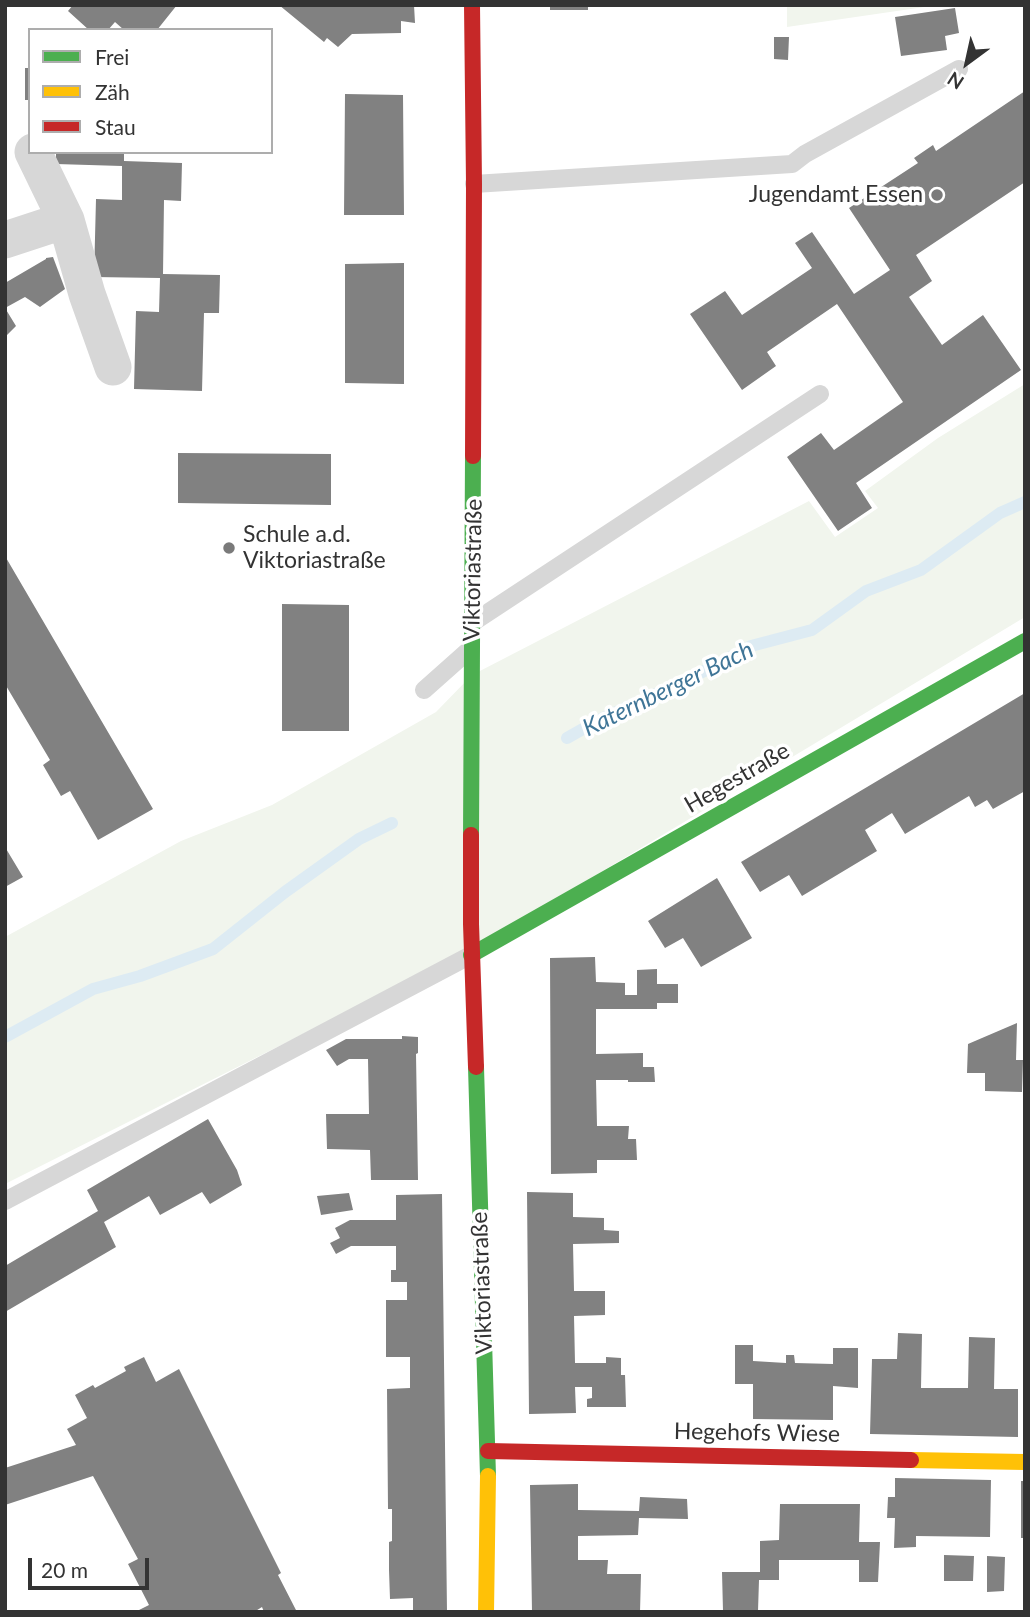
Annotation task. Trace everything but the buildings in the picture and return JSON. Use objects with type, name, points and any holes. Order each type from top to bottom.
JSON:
[{"type":"street","name":"Viktoriastraße","points":[[472,5],[474,184],[471,955],[488,1451],[486,1612]]},
{"type":"street","points":[[34,154],[66,220],[87,294],[113,367]]},
{"type":"street","points":[[5,240],[66,220]]},
{"type":"street","name":"Hegestraße","points":[[471,955],[1025,641]]},
{"type":"street","name":"Hegehofs Wiese","points":[[488,1451],[1025,1462]]},
{"type":"lane","points":[[474,184],[792,164],[805,154],[959,69]]},
{"type":"lane","points":[[472,623],[820,394]]},
{"type":"lane","points":[[424,690],[472,647]]},
{"type":"lane","points":[[5,1200],[471,955]]},
{"type":"shaded area","points":[[787,5],[938,5],[787,27]]},
{"type":"shaded area","points":[[1025,384],[1025,617],[473,949],[476,673],[809,501],[835,537],[878,508],[865,491],[938,438]]},
{"type":"shaded area","points":[[469,678],[466,952],[5,1184],[5,937],[181,841],[272,805],[436,712]]},
{"type":"waterway","name":"Katernberger Bach","points":[[567,738],[751,646],[812,630],[866,591],[921,570],[1000,513],[1025,502]]},
{"type":"waterway","name":"Katernberger Bach","points":[[5,1037],[93,989],[140,976],[213,949],[285,892],[359,839],[392,823]]},
{"type":"traffic: fast","points":[[471,835],[473,456]]},
{"type":"traffic: fast","points":[[471,955],[1025,641]]},
{"type":"traffic: fast","points":[[476,1067],[488,1476]]},
{"type":"traffic: slow","points":[[911,1460],[1025,1462]]},
{"type":"traffic: slow","points":[[486,1612],[488,1476]]},
{"type":"traffic: jam","points":[[472,5],[473,456]]},
{"type":"traffic: jam","points":[[471,835],[476,1067]]},
{"type":"traffic: jam","points":[[488,1451],[911,1460]]},
{"type":"place","name":"Jugendamt Essen","points":[[937,195]]},
{"type":"place","name":"Schule a.d. Viktoriastraße","points":[[229,548]]}]
